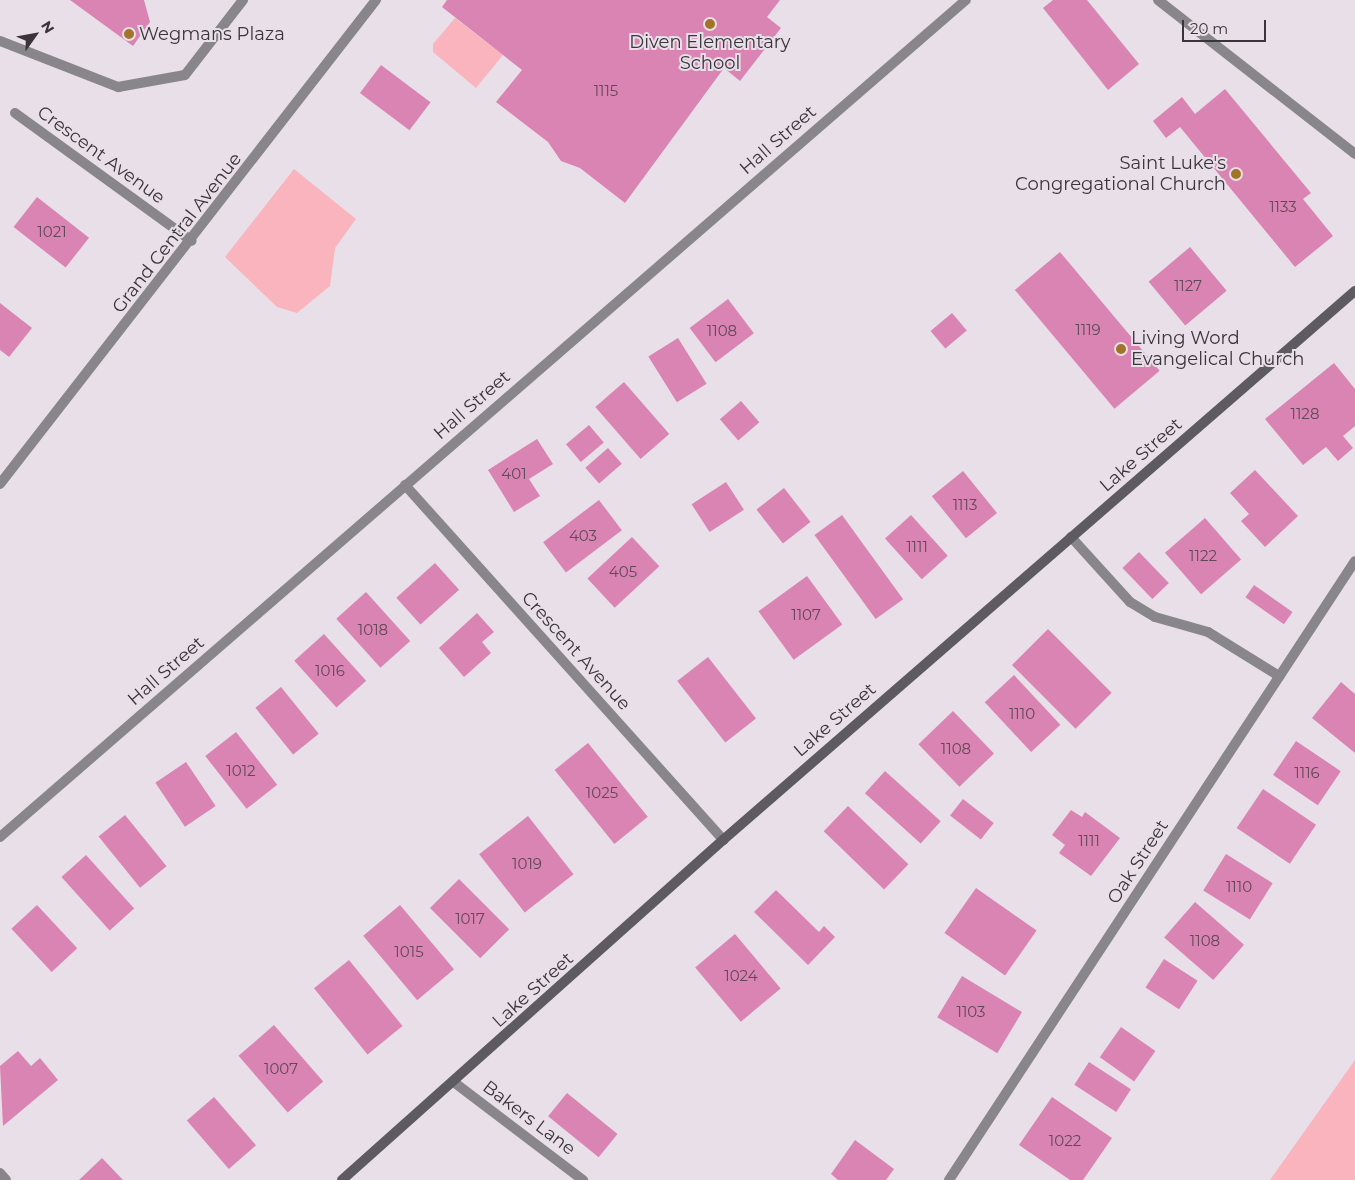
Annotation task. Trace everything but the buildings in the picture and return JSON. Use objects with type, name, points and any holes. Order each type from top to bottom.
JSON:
[{"type":"main road","name":"Lake Street","points":[[342,1180],[455,1083],[723,840],[1355,291]]},
{"type":"street","points":[[0,41],[118,87],[185,75],[242,0]]},
{"type":"street","name":"Grand Central Avenue","points":[[0,484],[192,241],[376,0]]},
{"type":"street","name":"Hall Street","points":[[0,837],[966,0]]},
{"type":"street","points":[[1158,0],[1355,154]]},
{"type":"street","name":"Crescent Avenue","points":[[14,113],[192,241]]},
{"type":"street","name":"Crescent Avenue","points":[[405,485],[723,840]]},
{"type":"street","points":[[1070,538],[1130,602],[1155,617],[1208,632],[1280,676]]},
{"type":"street","name":"Oak Street","points":[[949,1180],[1355,561]]},
{"type":"street","name":"Bakers Lane","points":[[455,1083],[583,1180]]},
{"type":"street","points":[[0,1173],[6,1180]]},
{"type":"shaded area","points":[[455,18],[503,55],[476,88],[433,52],[433,44]]},
{"type":"shaded area","points":[[294,169],[356,219],[335,248],[330,286],[297,313],[277,307],[225,257]]},
{"type":"shaded area","points":[[1355,1060],[1355,1180],[1270,1180]]},
{"type":"place","name":"Diven Elementary School","points":[[710,24]]},
{"type":"place","name":"Wegmans Plaza","points":[[129,34]]},
{"type":"place","name":"Saint Luke's Congregational Church","points":[[1236,174]]},
{"type":"place","name":"Living Word Evangelical Church","points":[[1121,349]]}]
